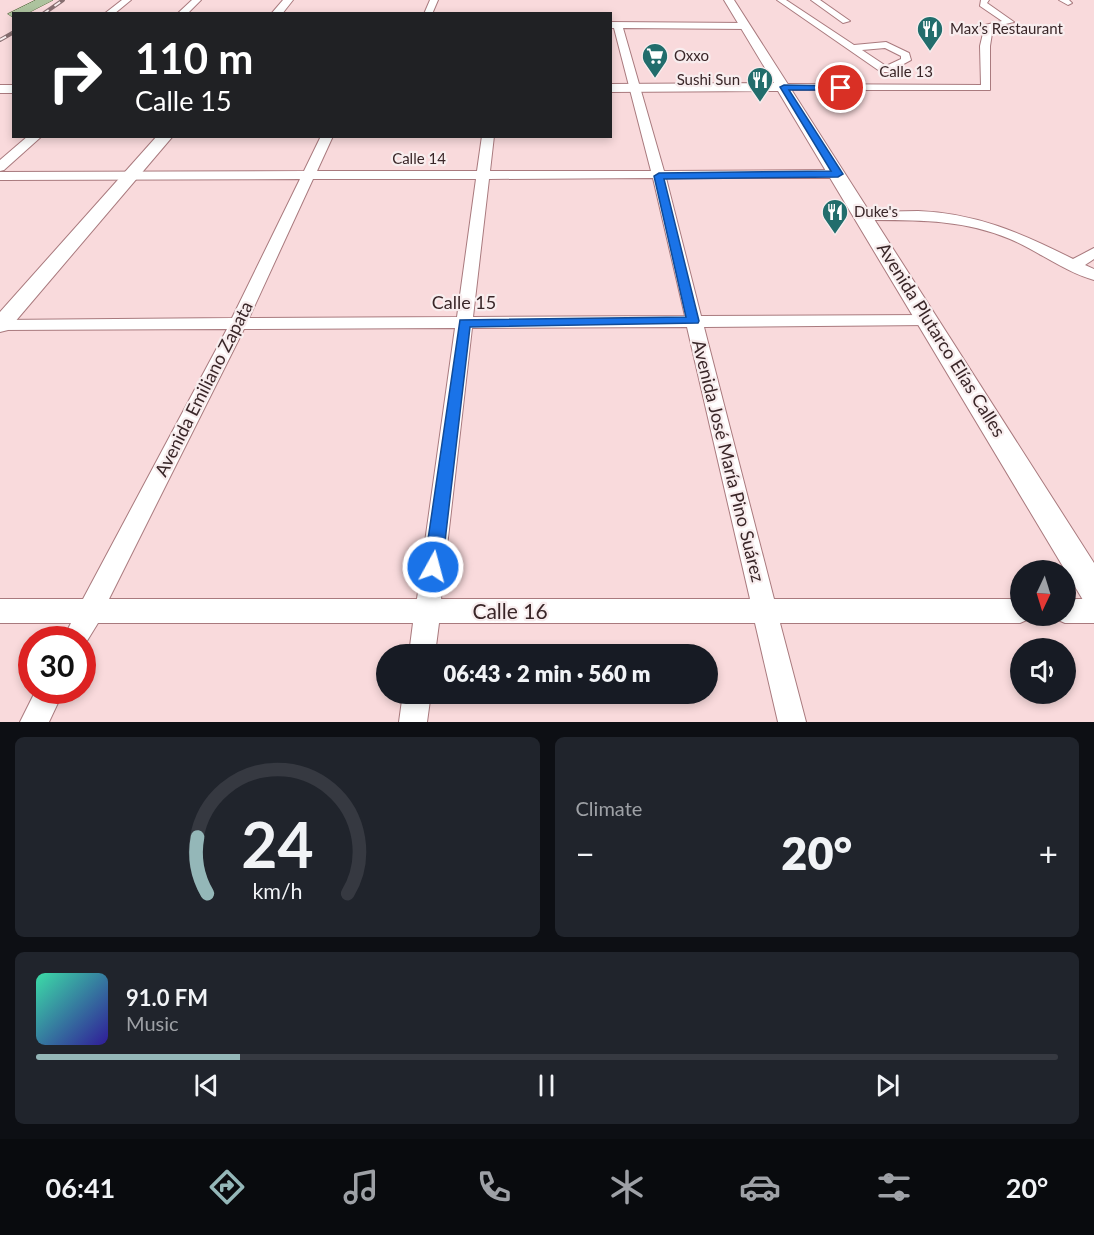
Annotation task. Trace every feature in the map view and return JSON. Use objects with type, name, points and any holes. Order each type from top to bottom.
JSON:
[{"type":"main road","points":[[19,12],[46,0]]},
{"type":"street","points":[[111,12],[127,0]]},
{"type":"street","points":[[183,12],[197,0]]},
{"type":"street","points":[[278,12],[288,0]]},
{"type":"street","name":"Avenida Plutarco Elías Calles","points":[[729,0],[1094,590]]},
{"type":"street","points":[[782,0],[885,70]]},
{"type":"street","points":[[815,0],[846,21]]},
{"type":"street","name":"Calle 13","points":[[612,88],[986,88],[985,46],[989,25],[1010,22],[984,4],[982,2],[985,0]]},
{"type":"street","points":[[614,25],[746,26]]},
{"type":"street","name":"Avenida José María Pino Suárez","points":[[614,25],[636,88],[659,176],[792,722]]},
{"type":"street","points":[[851,48],[886,45],[906,55],[906,60],[885,70]]},
{"type":"street","points":[[885,70],[886,88]]},
{"type":"street","points":[[0,167],[34,138]]},
{"type":"street","points":[[0,325],[164,138]]},
{"type":"street","name":"Avenida Emiliano Zapata","points":[[83,626],[238,324],[326,138]]},
{"type":"street","points":[[423,644],[488,138]]},
{"type":"street","name":"Calle 14","points":[[0,176],[838,174]]},
{"type":"street","points":[[864,216],[935,216],[972,221],[998,230],[1094,275]]},
{"type":"street","points":[[1073,265],[1094,253]]},
{"type":"street","name":"Calle 15","points":[[0,325],[929,320]]},
{"type":"street","name":"Calle 16","points":[[0,611],[765,613],[1010,611]]},
{"type":"street","points":[[1076,611],[1094,611]]},
{"type":"street","points":[[34,722],[44,704]]},
{"type":"street","points":[[413,722],[415,704]]},
{"type":"railway","points":[[46,12],[63,0]]},
{"type":"railway","points":[[0,40],[12,33]]},
{"type":"place","name":"Max’s Restaurant","points":[[930,52]]},
{"type":"place","name":"Oxxo","points":[[655,79]]},
{"type":"place","name":"Sushi Sun","points":[[760,103]]},
{"type":"place","name":"Duke's","points":[[835,235]]},
{"type":"route","points":[[433,567],[464,323],[693,321],[659,176],[838,174],[784,87],[841,88]]}]
